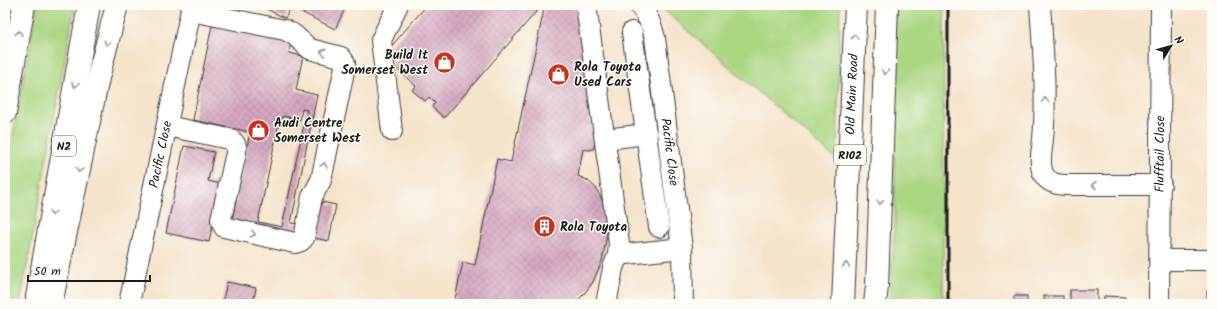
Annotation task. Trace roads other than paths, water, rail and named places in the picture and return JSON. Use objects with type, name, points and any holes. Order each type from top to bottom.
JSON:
[{"type":"main road","points":[[5,113],[24,5]]},
{"type":"main road","name":"N2","points":[[36,304],[89,5]]},
{"type":"main road","points":[[51,304],[98,78],[117,5]]},
{"type":"main road","name":"Old Main Road","points":[[843,304],[856,5]]},
{"type":"main road","name":"R102","points":[[875,304],[877,286],[887,5]]},
{"type":"street","points":[[586,5],[619,243],[618,255],[606,304]]},
{"type":"street","name":"Pacific Close","points":[[639,5],[650,20],[655,38],[682,248],[683,304]]},
{"type":"street","points":[[1040,5],[1045,108],[1041,159],[1044,176],[1050,182],[1068,185],[1161,185]]},
{"type":"street","name":"Flufftail Close","points":[[1159,304],[1161,185],[1161,5]]},
{"type":"street","points":[[392,130],[381,40],[398,7]]},
{"type":"street","points":[[167,126],[229,139],[235,144],[236,153],[221,219],[222,225],[226,228],[295,243],[304,238],[312,198],[321,180],[345,63],[341,57],[310,49],[294,34],[285,30],[192,8]]},
{"type":"street","name":"Pacific Close","points":[[129,304],[192,8]]},
{"type":"street","points":[[632,32],[659,227]]},
{"type":"street","points":[[605,139],[647,134]]},
{"type":"street","points":[[618,255],[682,248]]},
{"type":"street","points":[[1160,260],[1212,260]]},
{"type":"railway","points":[[948,5],[948,304]]},
{"type":"place","name":"Build It Somerset West","points":[[444,62]]},
{"type":"place","name":"Rola Toyota Used Cars","points":[[558,74]]},
{"type":"place","name":"Audi Centre Somerset West","points":[[258,130]]},
{"type":"place","name":"Rola Toyota","points":[[545,227]]}]
